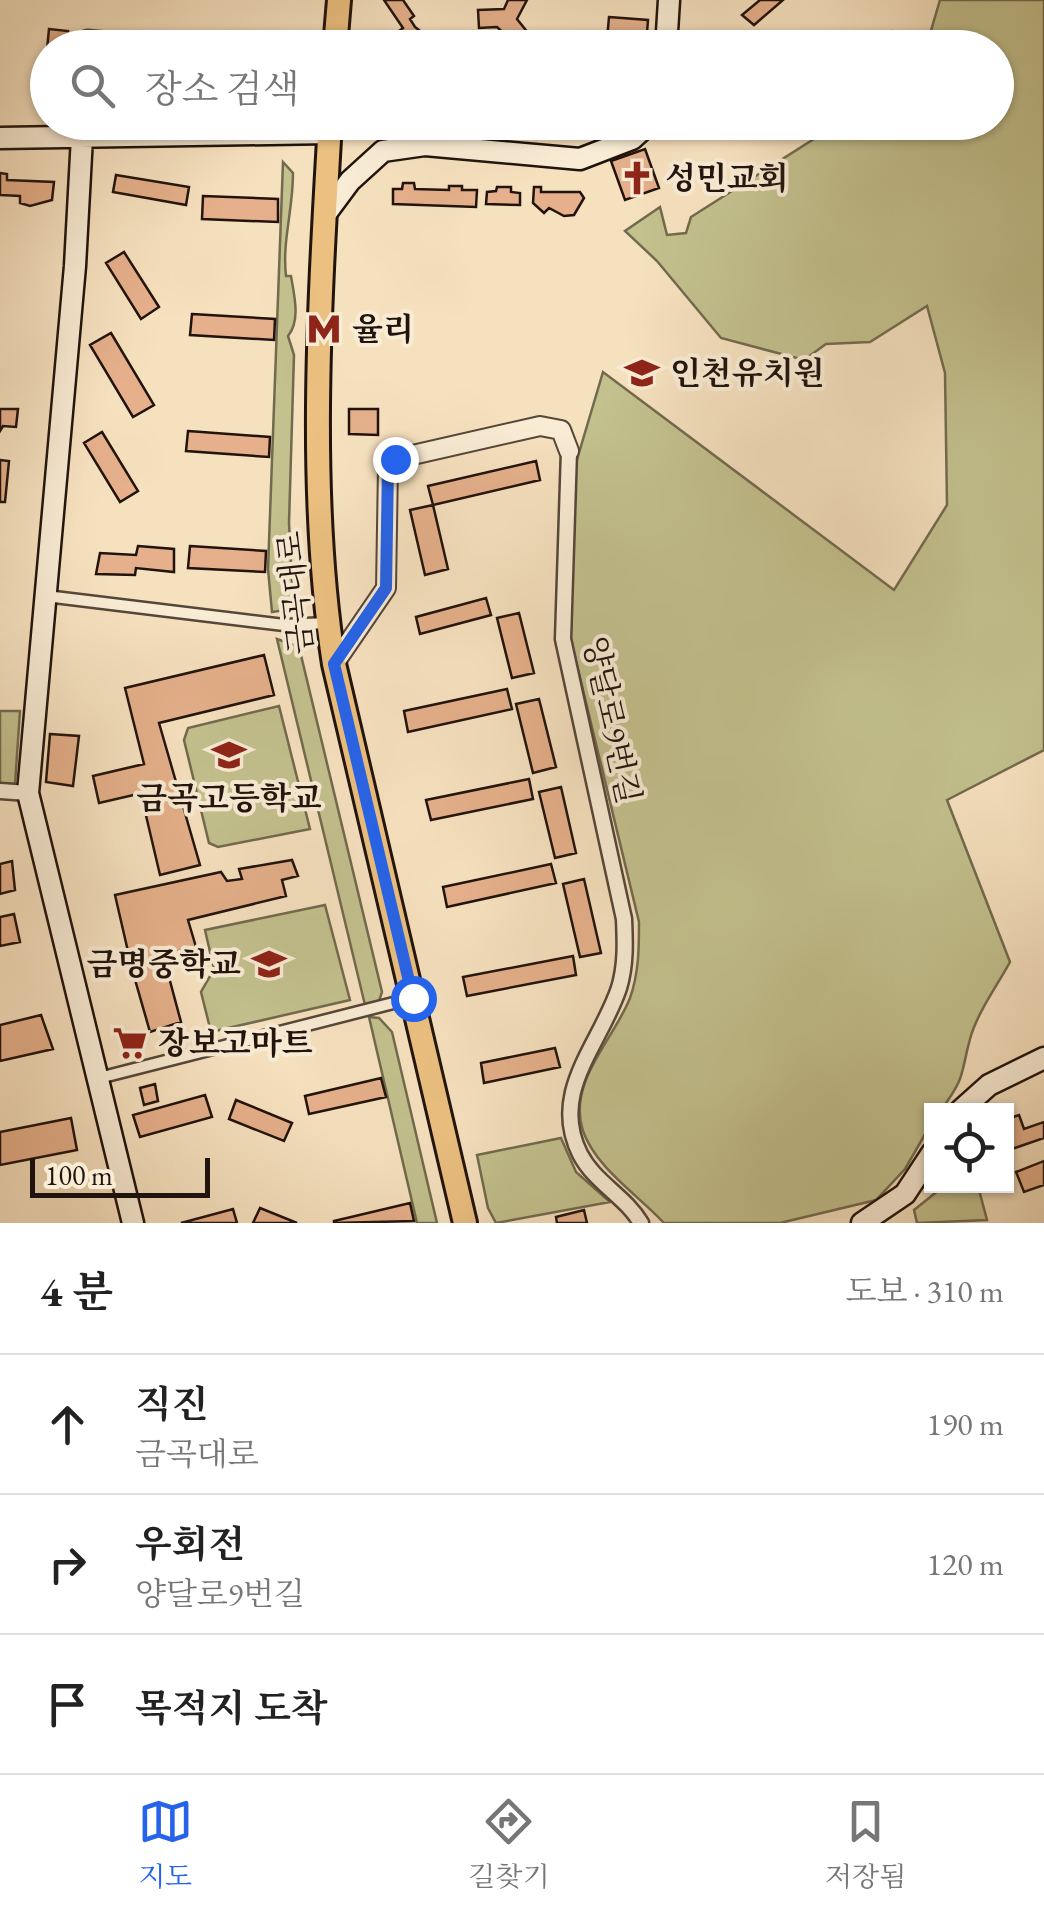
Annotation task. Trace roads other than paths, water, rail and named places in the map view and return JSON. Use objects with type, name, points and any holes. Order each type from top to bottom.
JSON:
[{"type":"main road","points":[[336,30],[339,0]]},
{"type":"main road","points":[[667,30],[669,0]]},
{"type":"main road","points":[[0,138],[30,135]]},
{"type":"main road","points":[[81,140],[75,266],[28,793],[132,1223]]},
{"type":"main road","name":"금곡대로","points":[[331,140],[320,501],[322,593],[334,664],[465,1223]]},
{"type":"main road","points":[[327,212],[350,181],[391,140]]},
{"type":"main road","points":[[415,140],[424,145]]},
{"type":"main road","points":[[383,151],[424,145],[580,159],[629,140]]},
{"type":"main road","points":[[969,1103],[990,1085],[1044,1058]]},
{"type":"main road","points":[[862,1223],[906,1194],[924,1166]]},
{"type":"street","name":"양달로9번길","points":[[334,664],[386,588],[388,467],[395,459],[540,426],[561,430],[570,451],[563,639],[624,919],[625,946],[618,990],[568,1098],[570,1124],[592,1175],[642,1223]]},
{"type":"street","points":[[46,596],[355,636]]},
{"type":"street","points":[[0,790],[28,793]]},
{"type":"street","points":[[100,1078],[413,998]]},
{"type":"place","name":"성민교회","points":[[637,178]]},
{"type":"place","name":"율리","points":[[324,329]]},
{"type":"place","name":"인천유치원","points":[[642,373]]},
{"type":"place","name":"금곡고등학교","points":[[229,755]]},
{"type":"place","name":"금명중학교","points":[[269,964]]},
{"type":"place","name":"장보고마트","points":[[130,1043]]}]
